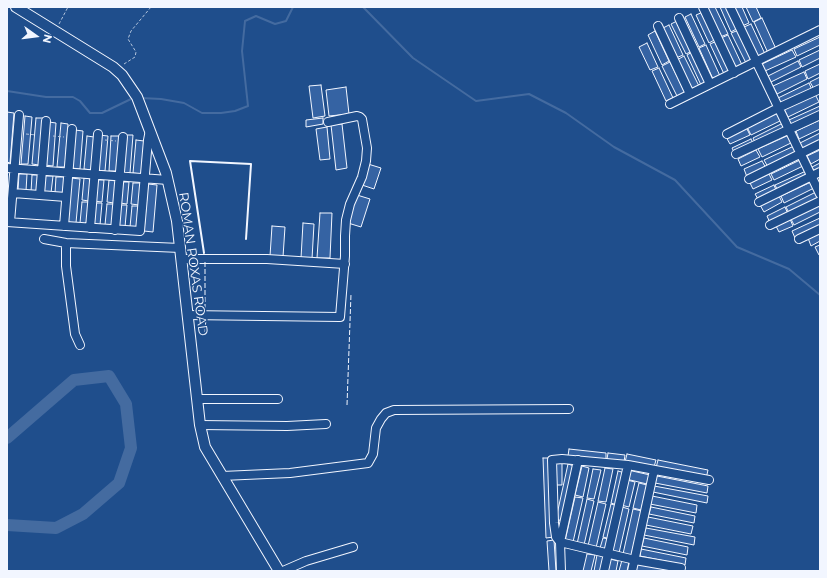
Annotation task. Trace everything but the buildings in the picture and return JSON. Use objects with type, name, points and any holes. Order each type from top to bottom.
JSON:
[{"type":"main road","name":"ROMAN ROXAS ROAD","points":[[16,7],[114,68],[122,75],[137,97],[168,180],[177,221],[200,425],[205,447],[280,571]]},
{"type":"street","points":[[702,7],[734,73]]},
{"type":"street","points":[[730,7],[820,194]]},
{"type":"street","points":[[679,18],[710,84]]},
{"type":"street","points":[[658,26],[690,94]]},
{"type":"street","points":[[670,104],[820,30]]},
{"type":"street","points":[[728,134],[778,108],[820,89]]},
{"type":"street","points":[[19,115],[11,168],[13,193],[9,222],[140,232],[150,130]]},
{"type":"street","points":[[736,154],[820,115]]},
{"type":"street","points":[[187,315],[340,317],[346,220],[350,204],[362,177],[366,161],[367,148],[362,119],[360,117],[357,116],[328,122]]},
{"type":"street","points":[[40,195],[46,121]]},
{"type":"street","points":[[64,226],[72,129]]},
{"type":"street","points":[[90,228],[97,137]]},
{"type":"street","points":[[115,230],[122,139]]},
{"type":"street","points":[[749,179],[820,144]]},
{"type":"street","points":[[11,168],[168,180]]},
{"type":"street","points":[[759,202],[820,172]]},
{"type":"street","points":[[13,193],[66,197]]},
{"type":"street","points":[[770,225],[820,201]]},
{"type":"street","points":[[799,239],[820,230]]},
{"type":"street","points":[[44,239],[66,243],[180,248]]},
{"type":"street","points":[[66,243],[66,266],[75,334],[80,346]]},
{"type":"street","points":[[182,259],[267,258],[344,264]]},
{"type":"street","points":[[197,399],[278,399]]},
{"type":"street","points":[[222,476],[290,473],[368,462],[373,454],[376,428],[380,419],[386,413],[394,410],[569,409]]},
{"type":"street","points":[[200,425],[287,426],[326,424]]},
{"type":"street","points":[[681,568],[635,560],[560,542],[556,537],[554,523],[552,460],[578,460],[628,465],[708,480]]},
{"type":"street","points":[[560,571],[560,542],[578,460]]},
{"type":"street","points":[[604,571],[628,465]]},
{"type":"street","points":[[632,571],[654,470]]},
{"type":"street","points":[[283,571],[306,561],[353,547]]},
{"type":"path","points":[[55,32],[68,7]]},
{"type":"path","points":[[114,68],[136,57],[136,52],[128,39],[131,31],[151,7]]},
{"type":"path","points":[[97,137],[122,139]]},
{"type":"waterway","points":[[141,98],[161,99],[184,103],[202,113],[235,111],[248,106],[242,51],[245,21],[256,16],[275,24],[286,21],[293,7]]},
{"type":"waterway","points":[[363,7],[413,58],[476,101],[529,94],[566,113],[614,147],[675,180],[737,247],[789,269],[820,295]]},
{"type":"waterway","points":[[7,91],[46,97],[73,97],[80,101],[90,113],[102,113],[131,99]]},
{"type":"waterway","points":[[7,438],[74,380],[109,376],[126,404],[131,448],[119,483],[83,514],[56,528],[7,525]]},
{"type":"fence","points":[[205,262],[205,312]]},
{"type":"fence","points":[[347,405],[351,294]]},
{"type":"fence","points":[[205,332],[206,318]]},
{"type":"wall","points":[[204,253],[190,161],[251,164],[246,239]]}]
